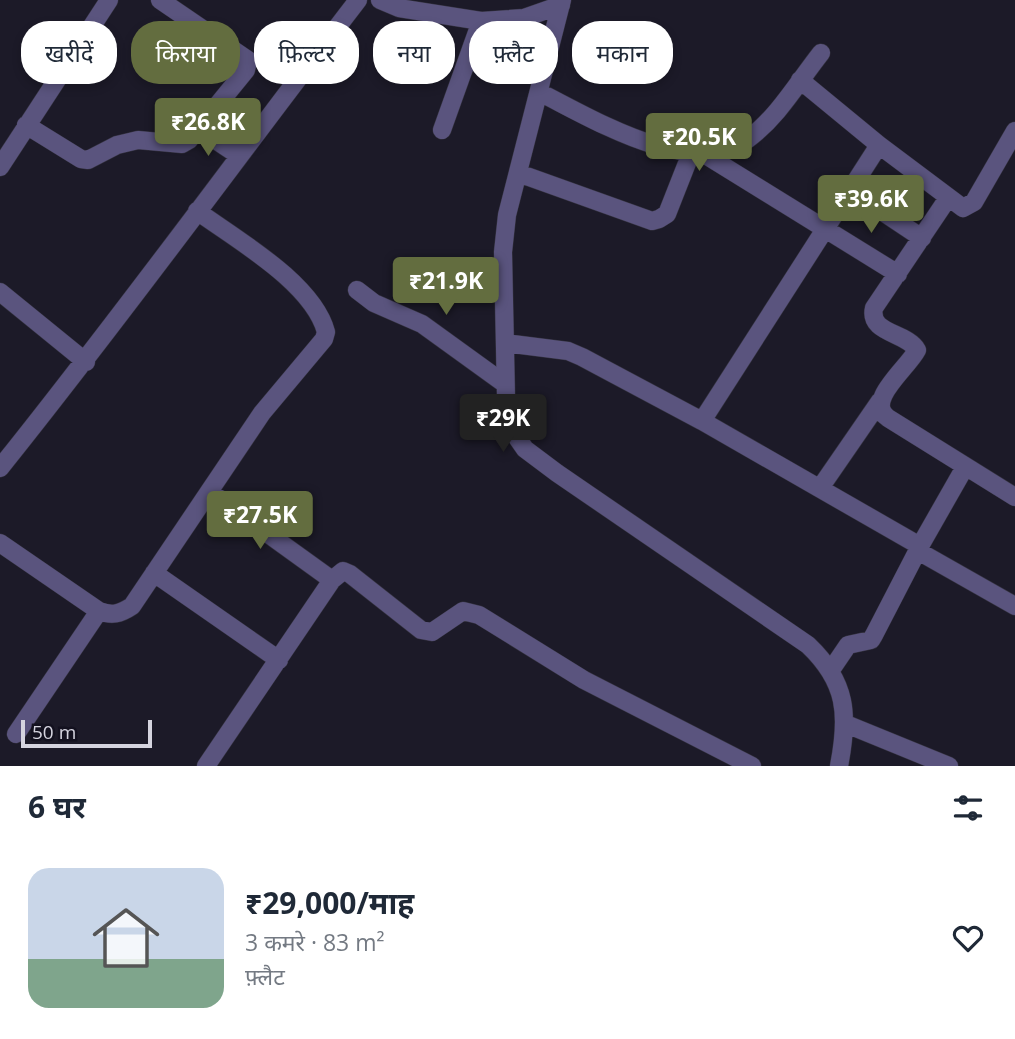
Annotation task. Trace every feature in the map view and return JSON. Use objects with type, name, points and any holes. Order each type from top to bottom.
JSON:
[{"type":"street","points":[[0,167],[109,0]]},
{"type":"street","points":[[26,125],[81,159],[88,160],[126,142],[153,140],[182,144],[199,129],[246,70],[248,60],[160,0]]},
{"type":"street","points":[[0,468],[86,362],[238,155],[358,0]]},
{"type":"street","points":[[380,0],[399,8],[481,21],[524,18],[562,3]]},
{"type":"street","points":[[562,3],[504,232],[505,384],[510,429],[525,449],[557,473],[808,645],[831,670],[844,706],[846,724],[839,766]]},
{"type":"street","points":[[698,154],[721,152],[750,138],[778,109],[821,53]]},
{"type":"street","points":[[442,130],[469,55]]},
{"type":"street","points":[[800,80],[879,145],[963,208],[974,202],[1015,131]]},
{"type":"street","points":[[539,92],[621,131],[653,143],[698,154],[898,274]]},
{"type":"street","points":[[199,129],[238,155]]},
{"type":"street","points":[[702,421],[879,145]]},
{"type":"street","points":[[518,173],[652,221],[667,214],[698,154]]},
{"type":"street","points":[[850,190],[922,238]]},
{"type":"street","points":[[820,488],[917,350],[909,341],[876,323],[874,308],[948,198]]},
{"type":"street","points":[[0,543],[99,611],[116,615],[123,612],[132,606],[262,413],[324,339],[326,332],[318,312],[294,283],[197,211]]},
{"type":"street","points":[[357,290],[374,303],[422,324],[505,384]]},
{"type":"street","points":[[0,292],[86,362]]},
{"type":"street","points":[[505,343],[568,351],[702,421],[820,488],[1015,606]]},
{"type":"street","points":[[880,401],[882,414],[1015,497]]},
{"type":"street","points":[[831,670],[848,645],[871,640],[965,467]]},
{"type":"street","points":[[210,492],[332,579]]},
{"type":"street","points":[[206,766],[332,579],[344,571],[426,632],[432,632],[463,611],[479,615],[584,680],[752,766]]},
{"type":"street","points":[[154,573],[279,660]]},
{"type":"street","points":[[16,734],[99,611]]},
{"type":"street","points":[[846,724],[950,766]]}]
